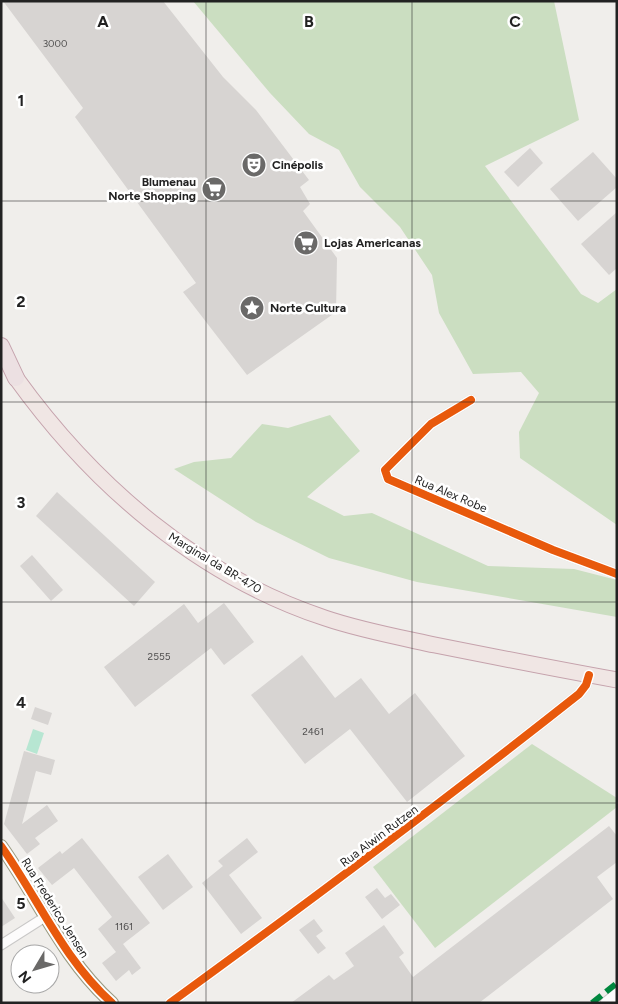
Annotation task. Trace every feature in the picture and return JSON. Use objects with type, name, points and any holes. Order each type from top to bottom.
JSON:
[{"type":"highway","points":[[1,346],[16,378]]},
{"type":"highway","name":"Marginal da BR-470","points":[[1,355],[55,429],[101,479],[182,545],[250,586],[309,613],[372,632],[617,680]]},
{"type":"main road","name":"Rua Frederico Jensen","points":[[1,846],[78,966],[112,1003]]},
{"type":"street","name":"Rua Alex Robe","points":[[471,400],[431,424],[385,470],[388,479],[553,550],[617,574]]},
{"type":"street","name":"Rua Alwin Rutzen","points":[[170,1003],[360,864],[488,766],[579,694],[586,685],[589,675]]},
{"type":"street","points":[[1,945],[45,917]]},
{"type":"street","points":[[606,1003],[617,994]]},
{"type":"green space","points":[[193,1],[554,1],[579,120],[485,166],[581,294],[598,303],[617,289],[617,525],[520,458],[519,432],[539,393],[521,372],[473,374],[439,313],[432,275],[400,227],[360,187],[339,150],[309,134],[270,93]]},
{"type":"green space","points":[[330,415],[360,451],[307,497],[344,516],[372,513],[488,566],[574,569],[617,580],[617,617],[417,582],[329,558],[256,522],[174,469],[194,462],[231,458],[262,424],[288,428]]},
{"type":"green space","points":[[33,729],[44,733],[37,754],[26,750]]},
{"type":"green space","points":[[532,744],[617,798],[617,807],[435,948],[373,867]]},
{"type":"building","name":"Blumenau Norte Shopping","points":[[3,1],[163,1],[223,77],[256,110],[309,180],[300,187],[310,204],[303,211],[337,258],[336,312],[247,375],[183,292],[196,283],[75,117],[83,108]]},
{"type":"building","points":[[530,148],[543,163],[518,187],[504,172]]},
{"type":"building","points":[[593,152],[617,179],[617,187],[578,221],[550,189]]},
{"type":"building","points":[[617,212],[617,268],[609,275],[581,244]]},
{"type":"building","points":[[57,492],[155,582],[134,606],[36,516]]},
{"type":"building","points":[[32,555],[63,590],[51,601],[20,566]]},
{"type":"building","points":[[224,603],[254,642],[224,665],[211,648],[135,707],[104,667],[184,604],[198,623]]},
{"type":"building","points":[[302,655],[335,698],[361,678],[389,714],[415,693],[465,756],[407,802],[350,729],[305,764],[251,695]]},
{"type":"building","points":[[35,707],[52,713],[48,725],[31,719]]},
{"type":"building","points":[[24,751],[55,760],[51,775],[36,771],[22,824],[47,805],[58,821],[35,838],[40,844],[27,854],[4,824]]},
{"type":"building","points":[[609,826],[617,836],[617,862],[597,877],[613,899],[479,1003],[291,1003],[329,975],[334,980],[354,966],[345,953],[384,925],[404,953],[399,957],[413,977]]},
{"type":"building","points":[[82,838],[150,923],[123,944],[141,968],[132,975],[129,970],[116,981],[102,963],[116,952],[98,929],[112,917],[74,868],[52,885],[38,868],[60,851],[62,854]]},
{"type":"building","points":[[247,838],[258,852],[229,875],[262,918],[241,934],[202,883],[223,866],[218,861]]},
{"type":"building","points":[[168,854],[193,887],[163,910],[138,877]]},
{"type":"building","points":[[377,888],[385,898],[391,894],[400,905],[382,919],[365,897]]},
{"type":"building","points":[[1,897],[15,918],[1,927]]},
{"type":"building","points":[[314,919],[323,931],[316,936],[326,948],[318,954],[299,930]]},
{"type":"marked path","points":[[592,1003],[617,983]]},
{"type":"cycle path","points":[[471,400],[431,424],[385,470],[388,479],[553,550],[617,574]]},
{"type":"cycle path","points":[[170,1003],[274,927],[529,734],[579,694],[586,685],[589,675]]},
{"type":"cycle path","points":[[1,846],[65,948],[95,986],[112,1003]]},
{"type":"place","name":"Cinépolis","points":[[254,165]]},
{"type":"place","name":"Blumenau Norte Shopping","points":[[214,189]]},
{"type":"place","name":"Lojas Americanas","points":[[306,243]]},
{"type":"place","name":"Norte Cultura","points":[[252,308]]}]
